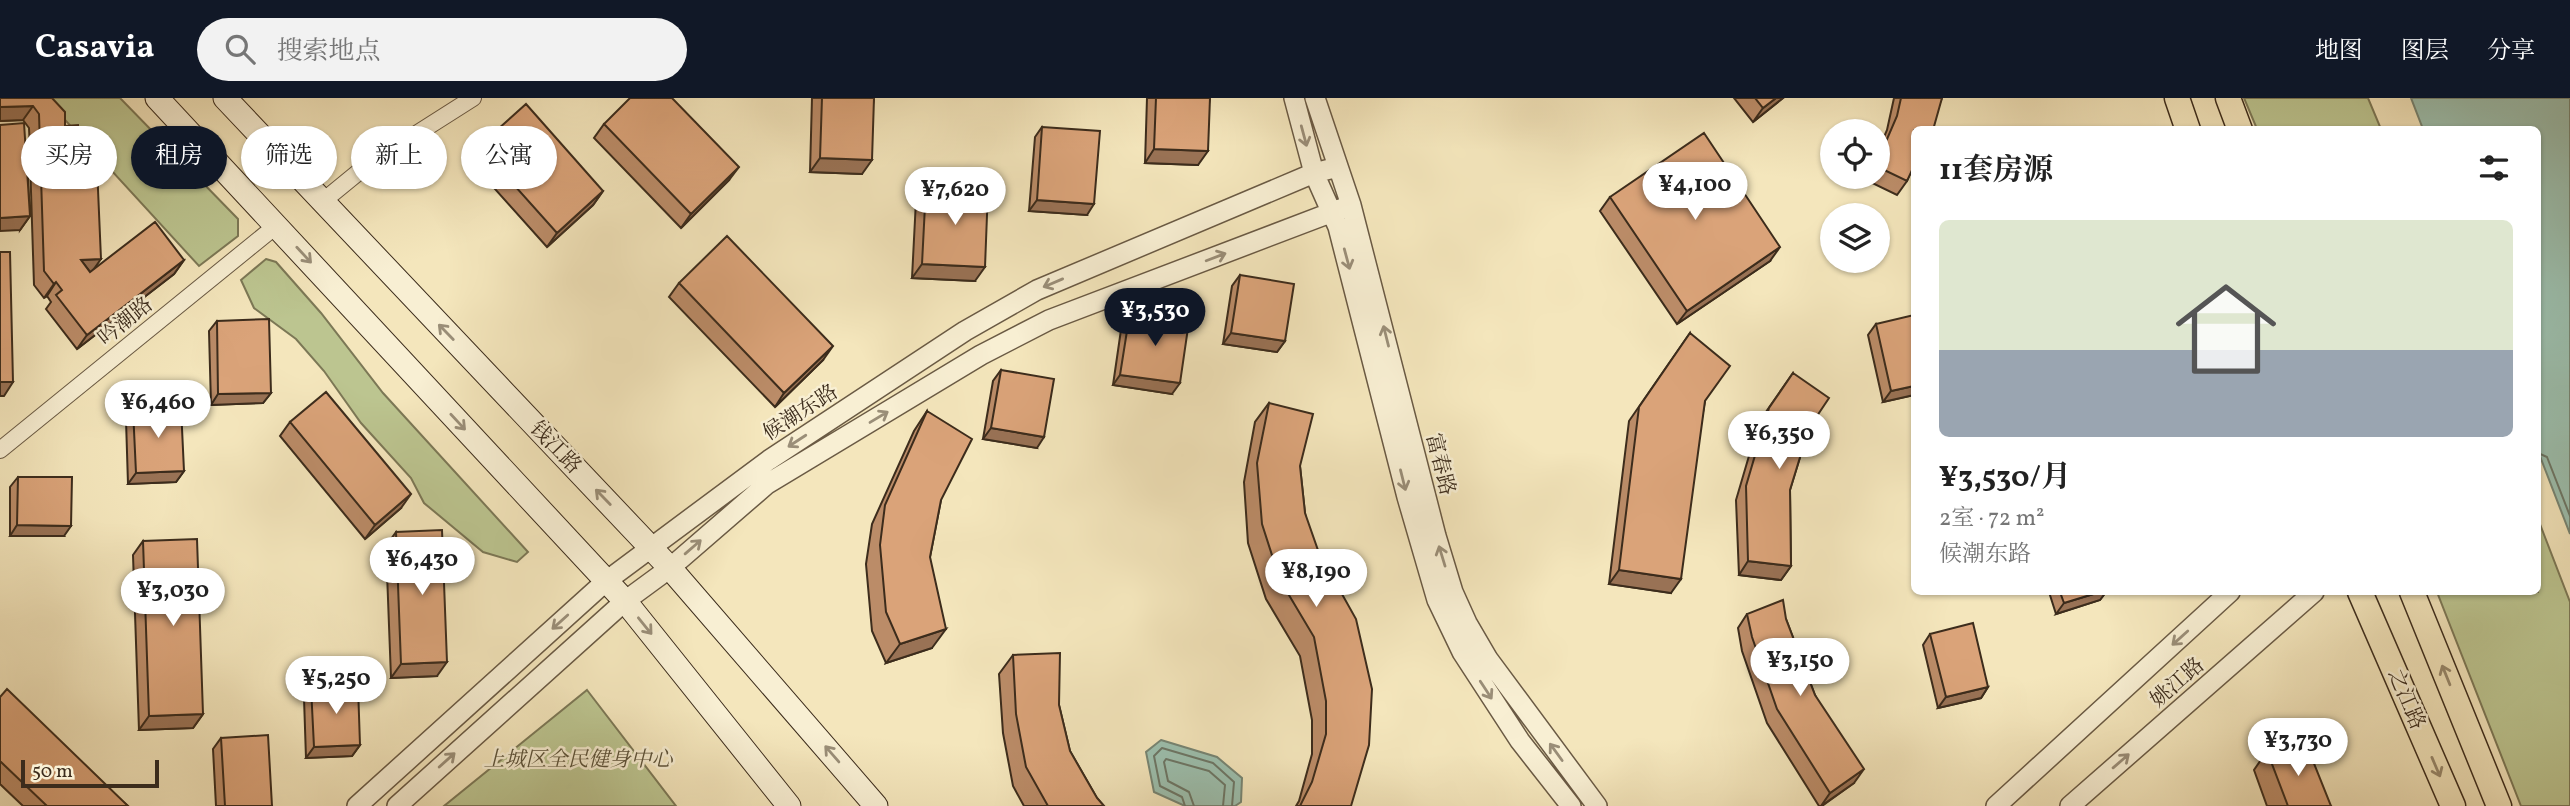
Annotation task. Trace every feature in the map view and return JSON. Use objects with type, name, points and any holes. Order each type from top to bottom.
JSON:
[{"type":"main road","points":[[157,98],[625,601],[789,806]]},
{"type":"main road","name":"钱江路","points":[[225,98],[670,568],[876,806]]},
{"type":"main road","points":[[2176,98],[2186,126]]},
{"type":"main road","points":[[2228,98],[2238,126]]},
{"type":"main road","name":"之江路","points":[[2361,595],[2453,806]]},
{"type":"main road","points":[[2413,595],[2499,806]]},
{"type":"street","points":[[322,202],[366,166],[473,98]]},
{"type":"street","name":"富春路","points":[[1294,98],[1314,173],[1338,227],[1407,497],[1437,600],[1462,652],[1520,741],[1570,806]]},
{"type":"street","name":"富春路","points":[[1315,98],[1351,205],[1374,286],[1436,536],[1454,592],[1467,623],[1488,659],[1597,806]]},
{"type":"street","name":"候潮东路","points":[[357,806],[605,582],[769,460],[965,331],[1037,290],[1314,173],[1338,167]]},
{"type":"street","name":"候潮东路","points":[[397,806],[625,601],[670,568],[767,484],[981,355],[1049,320],[1351,205]]},
{"type":"street","name":"吟潮路","points":[[0,450],[277,225]]},
{"type":"street","name":"姚江路","points":[[1996,806],[2227,595]]},
{"type":"street","name":"姚江路","points":[[2070,806],[2311,595]]},
{"type":"green space","points":[[45,98],[120,98],[147,126],[131,126],[131,189],[209,189],[238,219],[238,236],[199,266],[117,177],[117,126],[71,126]]},
{"type":"green space","points":[[2244,98],[2368,98],[2380,126],[2256,126]]},
{"type":"green space","points":[[266,259],[276,262],[321,313],[383,393],[528,552],[517,562],[483,552],[424,503],[411,478],[361,423],[324,371],[296,339],[254,308],[241,280]]},
{"type":"green space","points":[[2541,527],[2570,602],[2570,806],[2521,806],[2438,595],[2541,595]]},
{"type":"green space","name":"上城区全民健身中心","points":[[587,690],[676,806],[444,806]]},
{"type":"water","points":[[2411,98],[2570,98],[2570,534],[2541,459],[2541,126],[2422,126]]},
{"type":"water","points":[[1161,740],[1217,757],[1242,778],[1241,802],[1235,806],[1185,806],[1154,792],[1146,752]]},
{"type":"building","points":[[0,98],[52,98],[65,112],[65,126],[39,126],[39,114],[33,106],[0,107]]},
{"type":"building","points":[[630,98],[672,98],[739,167],[691,214],[604,124]]},
{"type":"building","points":[[822,98],[874,98],[872,160],[820,158]]},
{"type":"building","points":[[1156,98],[1210,98],[1208,151],[1154,149]]},
{"type":"building","points":[[1755,98],[1776,98],[1763,108]]},
{"type":"building","points":[[1901,98],[1942,98],[1934,126],[1911,126],[1911,172],[1907,181],[1890,173],[1890,132]]},
{"type":"building","points":[[526,104],[545,126],[501,126]]},
{"type":"building","points":[[24,123],[24,126],[21,126],[21,189],[28,189],[30,216],[0,218],[0,125]]},
{"type":"building","points":[[1042,127],[1100,131],[1094,204],[1037,200]]},
{"type":"building","points":[[1704,133],[1780,247],[1687,311],[1610,197]]},
{"type":"building","points":[[557,139],[603,191],[557,233],[518,189],[557,189]]},
{"type":"building","points":[[926,186],[988,189],[985,267],[922,264]]},
{"type":"building","points":[[41,189],[98,189],[101,259],[81,260],[90,272],[155,222],[184,260],[87,335],[56,295],[62,290],[44,271]]},
{"type":"building","points":[[727,236],[833,346],[784,393],[679,283]]},
{"type":"building","points":[[0,252],[10,252],[13,382],[0,382]]},
{"type":"building","points":[[1240,275],[1294,284],[1285,341],[1231,333]]},
{"type":"building","points":[[1130,312],[1189,321],[1180,383],[1120,375]]},
{"type":"building","points":[[1911,316],[1911,387],[1891,391],[1876,324]]},
{"type":"building","points":[[269,319],[271,393],[218,394],[217,321]]},
{"type":"building","points":[[1690,333],[1730,366],[1705,401],[1681,579],[1619,570],[1639,407]]},
{"type":"building","points":[[1001,370],[1054,379],[1044,437],[991,428]]},
{"type":"building","points":[[1793,373],[1829,398],[1809,428],[1790,490],[1791,566],[1748,561],[1746,486],[1769,408]]},
{"type":"building","points":[[326,392],[411,494],[375,525],[290,422]]},
{"type":"building","points":[[1269,403],[1313,414],[1300,466],[1305,513],[1319,553],[1356,619],[1372,689],[1369,745],[1351,806],[1300,806],[1312,782],[1326,734],[1326,701],[1314,637],[1280,580],[1262,524],[1257,463]]},
{"type":"building","points":[[181,407],[184,471],[136,473],[133,409]]},
{"type":"building","points":[[927,411],[972,439],[941,500],[930,557],[946,629],[900,644],[886,612],[880,545],[885,505]]},
{"type":"building","points":[[18,477],[72,477],[71,526],[17,525]]},
{"type":"building","points":[[442,530],[447,662],[401,664],[396,532]]},
{"type":"building","points":[[197,539],[203,714],[149,716],[143,541]]},
{"type":"building","points":[[2061,595],[2090,595],[2064,603]]},
{"type":"building","points":[[1783,600],[1786,619],[1815,695],[1864,769],[1830,793],[1777,709],[1752,637],[1747,614]]},
{"type":"building","points":[[1973,623],[1988,687],[1946,697],[1930,634]]},
{"type":"building","points":[[1060,653],[1059,705],[1070,751],[1104,806],[1048,806],[1026,767],[1016,714],[1013,655]]},
{"type":"building","points":[[358,686],[360,745],[314,747],[311,687]]},
{"type":"building","points":[[7,689],[128,806],[47,806],[0,761],[0,697]]},
{"type":"building","points":[[268,735],[272,806],[225,806],[221,738]]},
{"type":"building","points":[[2289,742],[2295,756],[2309,751],[2331,806],[2288,806],[2267,751]]}]
